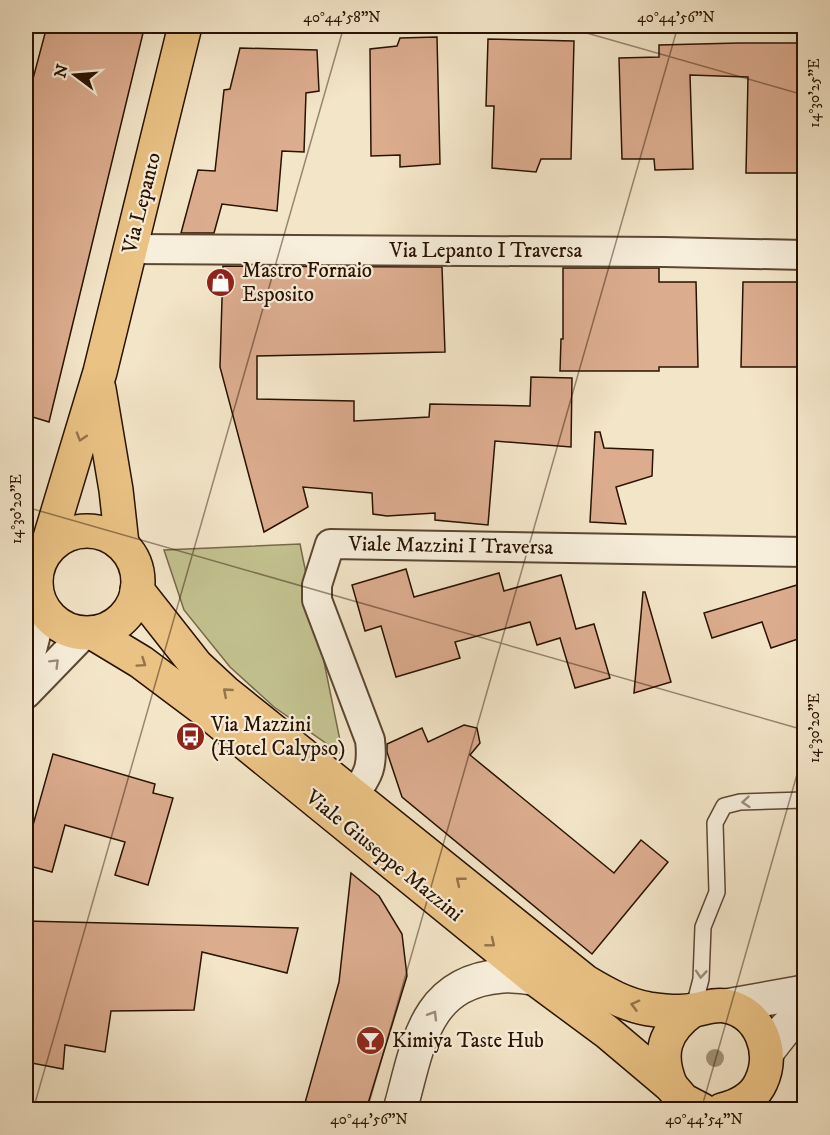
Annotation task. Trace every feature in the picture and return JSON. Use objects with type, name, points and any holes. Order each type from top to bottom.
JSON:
[{"type":"main road","name":"Via Lepanto","points":[[46,551],[98,381],[185,26]]},
{"type":"main road","name":"Via Lepanto","points":[[98,381],[116,490],[122,544]]},
{"type":"main road","points":[[91,530],[108,534],[122,544],[133,558],[138,574],[137,590],[132,606],[122,619],[108,628],[89,633],[76,632],[61,626],[36,607],[38,566],[46,551],[58,539],[74,532],[91,530]]},
{"type":"main road","name":"Viale Giuseppe Mazzini","points":[[137,590],[196,665],[225,692],[586,982],[625,1003],[657,1010],[693,1010],[710,1006],[726,1006]]},
{"type":"main road","name":"Viale Giuseppe Mazzini","points":[[89,633],[141,662],[201,706],[534,978],[607,1032],[683,1100],[708,1109],[734,1107],[750,1098],[764,1097],[767,1052]]},
{"type":"main road","points":[[726,1006],[741,1012],[752,1021],[763,1035],[767,1052]]},
{"type":"main road","points":[[670,1086],[664,1069],[663,1052],[668,1035],[678,1021],[693,1010]]},
{"type":"street","name":"Via Lepanto I Traversa","points":[[132,249],[804,255]]},
{"type":"street","name":"Viale Mazzini I Traversa","points":[[353,796],[367,778],[372,760],[370,740],[317,600],[317,585],[330,544],[804,552]]},
{"type":"street","points":[[26,673],[36,607]]},
{"type":"street","points":[[26,694],[89,633]]},
{"type":"street","points":[[400,1110],[423,1032],[434,1011],[447,995],[468,983],[486,978],[504,975],[534,978]]},
{"type":"street","points":[[726,1006],[804,992]]},
{"type":"street","points":[[767,1052],[804,1010]]},
{"type":"lane","points":[[693,1010],[701,980],[704,927],[717,892],[715,823],[724,806],[740,802],[804,800]]},
{"type":"shaded area","points":[[300,544],[343,755],[274,707],[230,667],[184,610],[164,550]]},
{"type":"building","points":[[47,26],[118,26],[144,29],[49,422],[26,415],[26,105]]},
{"type":"building","points":[[437,37],[440,164],[400,167],[400,155],[371,156],[370,49],[397,46],[400,38]]},
{"type":"building","points":[[488,39],[574,41],[571,159],[541,159],[536,172],[492,168],[494,106],[486,106]]},
{"type":"building","points":[[804,43],[804,173],[746,173],[748,77],[690,75],[693,169],[655,170],[654,159],[622,159],[619,58],[659,57],[659,45]]},
{"type":"building","points":[[240,48],[317,50],[319,91],[306,93],[304,152],[282,151],[277,211],[222,204],[214,233],[181,233],[198,170],[215,171],[224,90],[230,89]]},
{"type":"building","points":[[223,266],[442,267],[445,352],[257,356],[257,399],[354,401],[354,421],[429,417],[430,404],[530,406],[531,377],[572,378],[571,447],[495,441],[488,525],[435,520],[435,513],[387,516],[373,514],[372,493],[303,487],[308,507],[264,532],[220,367]]},
{"type":"building","points":[[563,268],[659,268],[659,282],[696,282],[698,367],[659,367],[659,371],[560,371],[561,339],[563,339]]},
{"type":"building","points":[[743,282],[804,282],[804,367],[741,367]]},
{"type":"building","points":[[595,432],[600,432],[604,448],[653,450],[652,476],[616,487],[626,524],[590,522]]},
{"type":"building","points":[[406,569],[414,597],[499,573],[504,591],[561,575],[576,629],[594,624],[610,678],[575,688],[560,638],[537,645],[530,622],[455,642],[460,658],[396,677],[381,626],[365,631],[352,585]]},
{"type":"building","points":[[797,585],[804,608],[804,637],[771,648],[762,622],[712,638],[704,613]]},
{"type":"building","points":[[643,592],[645,592],[671,682],[634,693]]},
{"type":"building","points":[[464,725],[477,728],[480,743],[470,755],[614,873],[641,840],[668,862],[592,954],[402,797],[387,752],[387,744],[422,728],[428,742]]},
{"type":"building","points":[[53,754],[155,784],[153,793],[173,798],[148,885],[115,875],[125,842],[65,825],[52,872],[26,865],[26,850]]},
{"type":"building","points":[[351,873],[379,896],[402,934],[407,976],[366,1110],[303,1110],[339,982]]},
{"type":"building","points":[[26,921],[298,928],[287,973],[202,952],[194,1010],[111,1011],[105,1052],[65,1045],[63,1069],[26,1062]]},
{"type":"place","name":"Mastro Fornaio Esposito","points":[[221,283]]},
{"type":"place","name":"Via Mazzini (Hotel Calypso)","points":[[190,737]]},
{"type":"place","name":"Kimiya Taste Hub","points":[[371,1041]]}]
